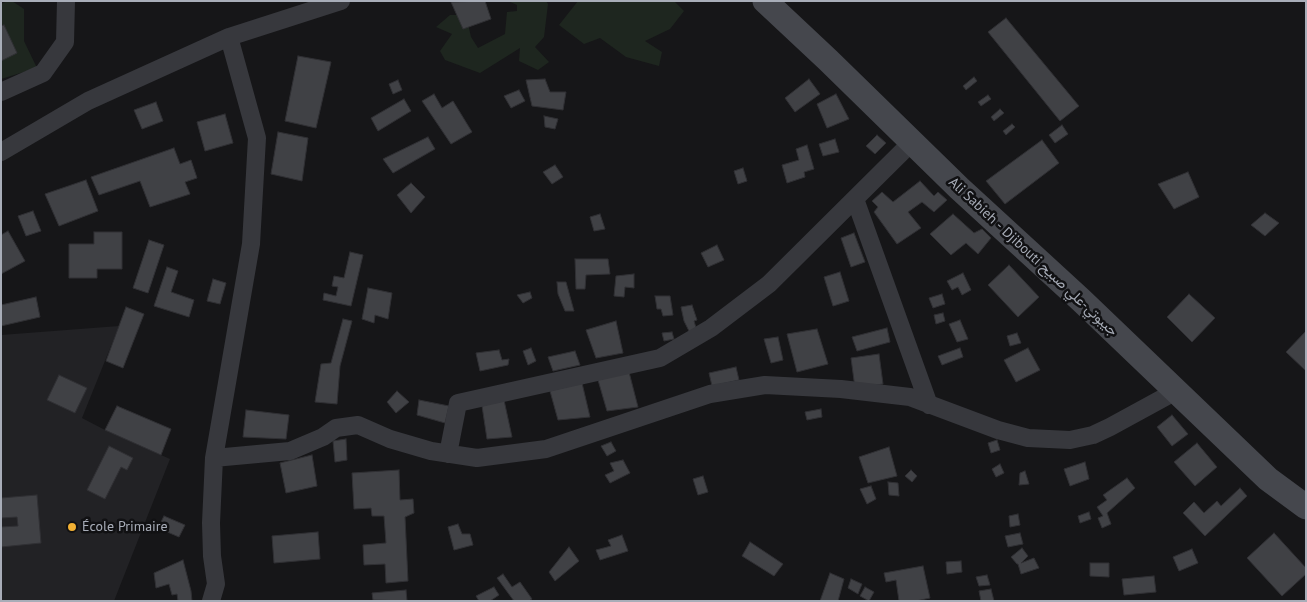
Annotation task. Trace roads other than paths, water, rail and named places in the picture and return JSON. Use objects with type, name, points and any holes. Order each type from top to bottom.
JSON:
[{"type":"main road","name":"Ali Sabieh - Djibouti جيبوتي-علي صبيح","points":[[765,1],[828,60],[911,143],[1081,300],[1268,479],[1306,507]]},
{"type":"street","points":[[1,92],[44,73],[65,42],[66,1]]},
{"type":"street","points":[[1,152],[88,101],[229,37],[341,1]]},
{"type":"street","points":[[212,601],[216,584],[212,556],[211,523],[214,458],[251,244],[257,138],[229,37]]},
{"type":"street","points":[[448,454],[458,403],[660,358],[711,328],[769,284],[911,143]]},
{"type":"street","points":[[855,199],[929,405]]},
{"type":"street","points":[[214,458],[290,451],[324,437],[336,428],[358,425],[390,439],[431,451],[477,458],[546,449],[710,394],[765,385],[841,389],[910,398],[998,430],[1028,438],[1070,440],[1093,435],[1176,391]]},
{"type":"place","name":"École Primaire","points":[[72,527]]}]
